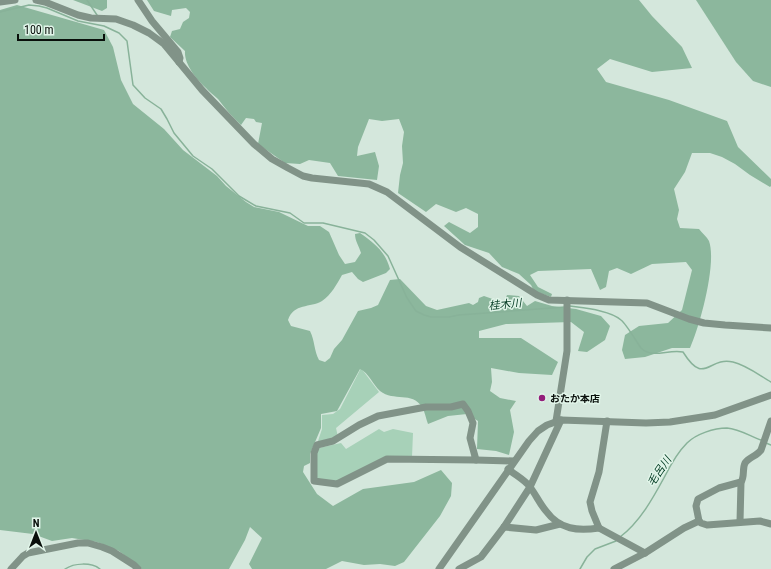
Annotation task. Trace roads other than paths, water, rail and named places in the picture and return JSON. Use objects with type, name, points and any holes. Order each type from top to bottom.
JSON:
[{"type":"street","points":[[0,2],[14,0]]},
{"type":"street","points":[[36,0],[78,15],[91,18],[116,19],[139,28],[159,40],[216,105],[254,144],[272,159],[303,176],[361,183],[375,186],[387,192],[460,247],[537,295],[549,300],[647,303],[704,323],[771,328]]},
{"type":"street","points":[[138,0],[152,21],[178,52],[180,56],[179,62]]},
{"type":"street","points":[[459,569],[481,557],[504,527],[530,487],[558,420],[567,351],[566,301]]},
{"type":"street","points":[[440,569],[514,461],[538,431],[558,420],[646,423],[697,419],[715,416],[771,395]]},
{"type":"street","points":[[476,460],[470,438],[473,423],[463,404],[451,408],[426,407],[378,416],[368,420],[333,441],[316,445],[314,453],[314,481],[337,484],[387,459],[514,461]]},
{"type":"street","points":[[600,528],[590,502],[600,472],[607,421]]},
{"type":"street","points":[[740,522],[741,482],[743,480],[745,463],[749,459],[759,454],[768,437],[771,422]]},
{"type":"street","points":[[508,469],[530,487],[546,512],[560,524],[573,529],[582,530],[600,528],[645,553]]},
{"type":"street","points":[[699,521],[696,506],[698,499],[719,488],[741,482]]},
{"type":"street","points":[[699,521],[707,524],[760,521],[771,524]]},
{"type":"street","points":[[614,569],[645,553],[684,528],[699,521]]},
{"type":"street","points":[[504,527],[536,530],[560,524]]},
{"type":"street","points":[[11,569],[23,556],[28,553],[83,543],[102,547],[134,565],[138,569]]},
{"type":"waterway","points":[[87,0],[97,15]]},
{"type":"waterway","name":"桂木川","points":[[0,12],[29,5],[39,6],[78,21],[104,26],[119,33],[127,41],[133,85],[145,98],[161,109],[174,133],[193,156],[212,169],[239,196],[256,206],[290,213],[304,223],[323,223],[365,233],[374,240],[388,256],[407,298],[416,311],[431,317],[449,317],[565,307]]},
{"type":"waterway","name":"桂木川","points":[[569,306],[596,310],[616,317],[629,329],[641,348],[650,353],[683,352],[690,362],[702,369],[725,361],[738,363],[771,382]]},
{"type":"waterway","name":"毛呂川","points":[[620,537],[640,517],[651,501],[675,458],[695,437],[706,432],[727,428],[740,431],[761,440]]},
{"type":"waterway","name":"毛呂川","points":[[766,443],[771,445]]},
{"type":"waterway","name":"毛呂川","points":[[580,569],[587,557],[595,549],[616,541]]},
{"type":"waterway","name":"毛呂川","points":[[65,569],[73,565],[82,564],[92,565],[100,569]]},
{"type":"place","name":"おたか本店","points":[[542,398]]}]
